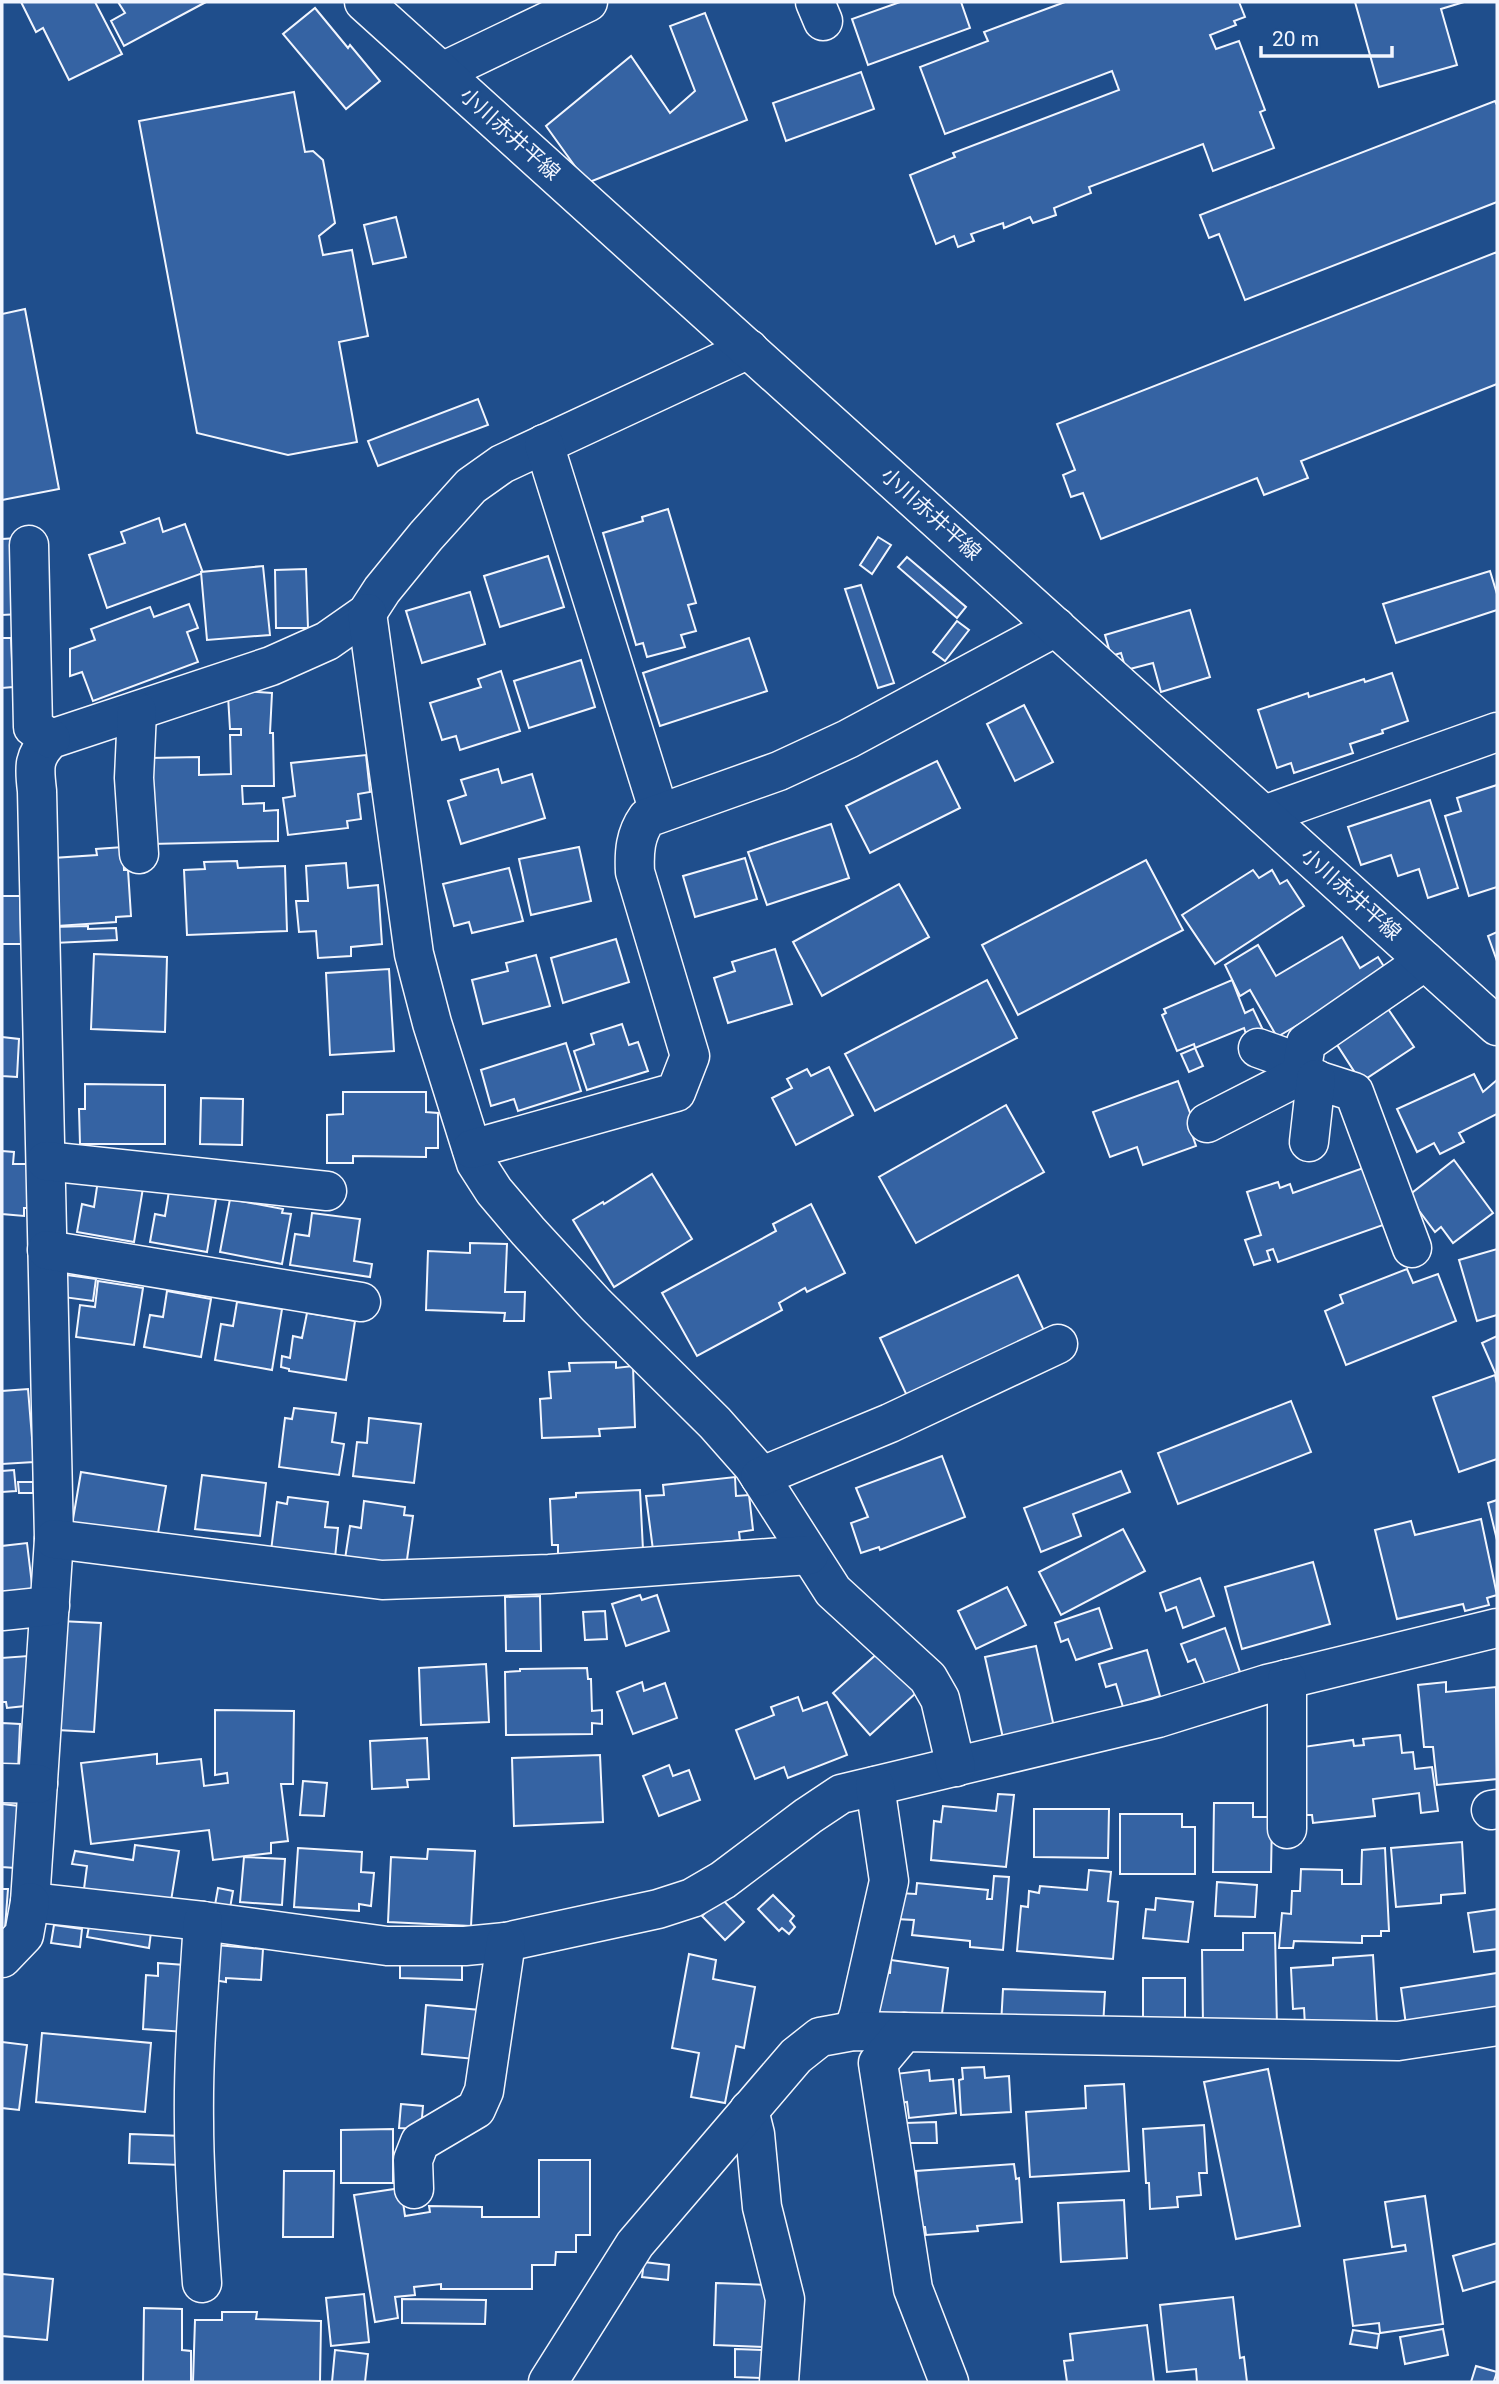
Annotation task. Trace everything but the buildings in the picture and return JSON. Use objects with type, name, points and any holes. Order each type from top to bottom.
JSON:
[{"type":"street","name":"小川赤井平線","points":[[364,2],[1497,1026]]},
{"type":"street","points":[[442,72],[588,2]]},
{"type":"street","points":[[28,723],[137,711],[271,666],[327,641],[367,612],[426,536],[471,486],[502,464],[749,349]]},
{"type":"street","points":[[544,444],[659,812]]},
{"type":"street","points":[[2,1958],[24,1935],[30,1902],[20,1783],[50,1606],[54,1539],[35,772],[38,751],[28,723],[29,545]]},
{"type":"street","points":[[367,612],[414,954],[432,1023],[476,1163],[494,1191],[596,1305],[715,1423],[760,1477],[833,1591],[928,1678],[940,1699],[956,1767]]},
{"type":"street","points":[[472,1149],[676,1092],[690,1056],[635,872],[634,852],[639,828],[647,818],[779,771],[848,739],[1056,627]]},
{"type":"street","points":[[137,711],[134,778],[139,854]]},
{"type":"street","points":[[1264,815],[1497,732]]},
{"type":"street","points":[[1309,1142],[1306,1043],[1425,961]]},
{"type":"street","points":[[1258,1048],[1307,1073],[1354,1092],[1412,1248]]},
{"type":"street","points":[[1207,1123],[1307,1073]]},
{"type":"street","points":[[46,1161],[327,1191]]},
{"type":"street","points":[[47,1250],[361,1302]]},
{"type":"street","points":[[760,1477],[890,1423],[1058,1344]]},
{"type":"street","points":[[54,1539],[382,1580],[549,1574],[809,1555]]},
{"type":"street","points":[[2,1611],[50,1606]]},
{"type":"street","points":[[30,1902],[203,1921],[387,1946],[465,1946],[506,1942],[658,1909],[692,1898],[723,1880],[841,1794],[1158,1718],[1287,1679],[1497,1628]]},
{"type":"street","points":[[1287,1679],[1287,1829]]},
{"type":"street","points":[[853,2031],[889,1881],[875,1786]]},
{"type":"street","points":[[202,2283],[196,2206],[194,2121],[195,2038],[203,1921]]},
{"type":"street","points":[[414,2189],[413,2160],[420,2142],[476,2109],[484,2091],[506,1942]]},
{"type":"street","points":[[548,2382],[635,2244],[796,2056],[820,2036],[853,2031],[1398,2041],[1497,2026]]},
{"type":"street","points":[[904,2032],[878,2063],[913,2289],[949,2382]]},
{"type":"street","points":[[749,2110],[755,2134],[762,2207],[785,2299],[779,2382]]}]
